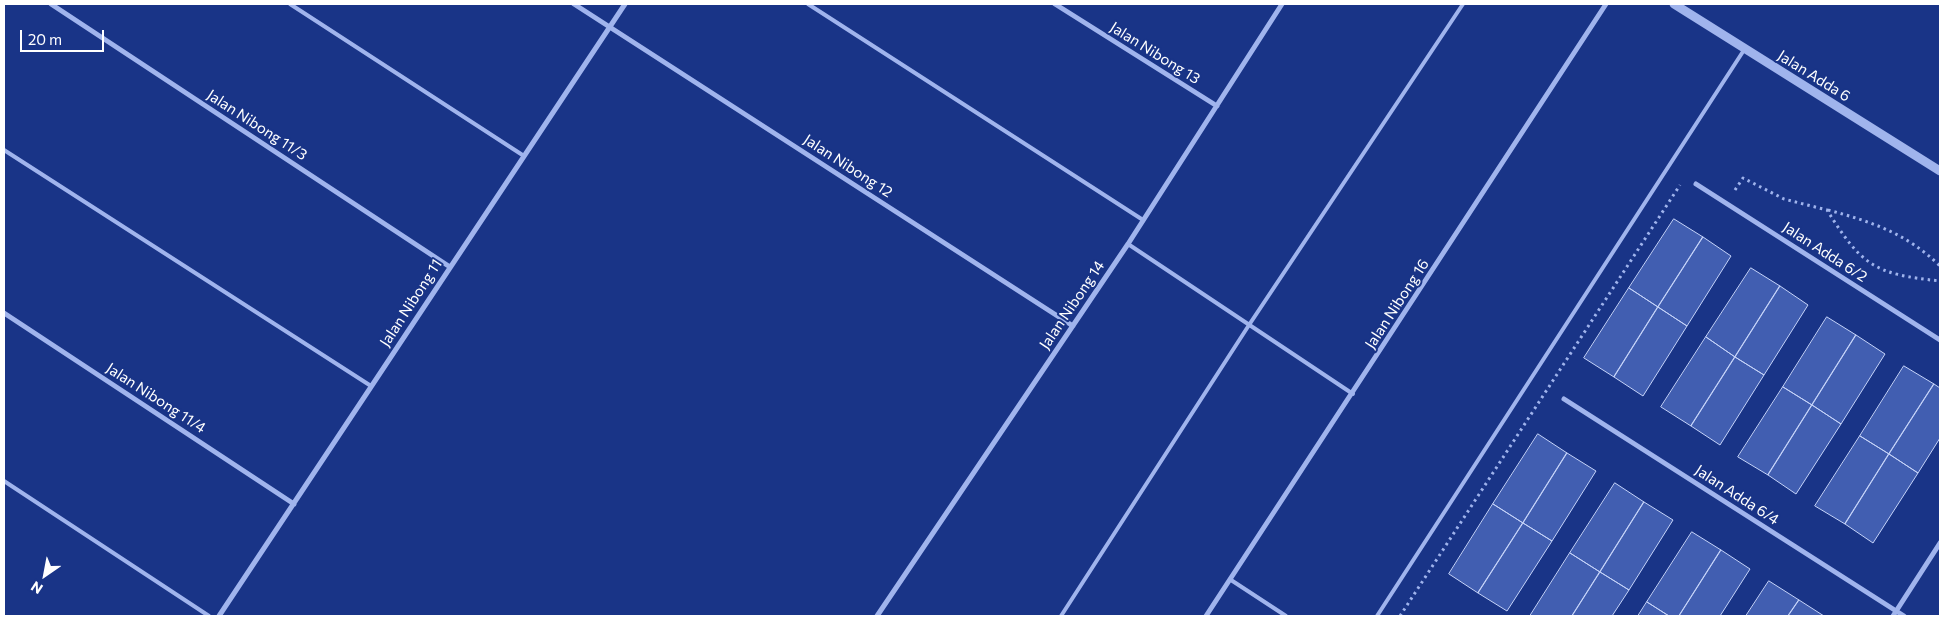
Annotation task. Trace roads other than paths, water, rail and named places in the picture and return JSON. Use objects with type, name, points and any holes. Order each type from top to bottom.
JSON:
[{"type":"street","name":"Jalan Nibong 11/3","points":[[51,4],[450,267]]},
{"type":"street","name":"Jalan Nibong 12","points":[[574,4],[1074,326]]},
{"type":"street","name":"Jalan Nibong 11","points":[[219,616],[625,4]]},
{"type":"street","name":"Jalan Nibong 13","points":[[1055,4],[1216,106]]},
{"type":"street","name":"Jalan Nibong 14","points":[[877,616],[1074,326],[1282,4]]},
{"type":"street","name":"Jalan Nibong 16","points":[[1206,616],[1353,394],[1606,4]]},
{"type":"street","name":"Jalan Adda 6","points":[[1674,4],[1940,171]]},
{"type":"street","name":"Jalan Adda 6/2","points":[[1696,184],[1940,340]]},
{"type":"street","name":"Jalan Nibong 11/4","points":[[4,313],[294,504]]},
{"type":"street","name":"Jalan Adda 6/4","points":[[1564,399],[1895,614],[1904,616]]},
{"type":"street","points":[[1895,614],[1940,543]]},
{"type":"lane","points":[[290,4],[524,156]]},
{"type":"lane","points":[[808,4],[1143,220]]},
{"type":"lane","points":[[1061,616],[1250,325],[1463,4]]},
{"type":"lane","points":[[1377,616],[1745,49]]},
{"type":"lane","points":[[4,150],[371,386]]},
{"type":"lane","points":[[1128,244],[1353,394]]},
{"type":"lane","points":[[4,482],[209,616]]},
{"type":"lane","points":[[1231,580],[1286,616]]}]
